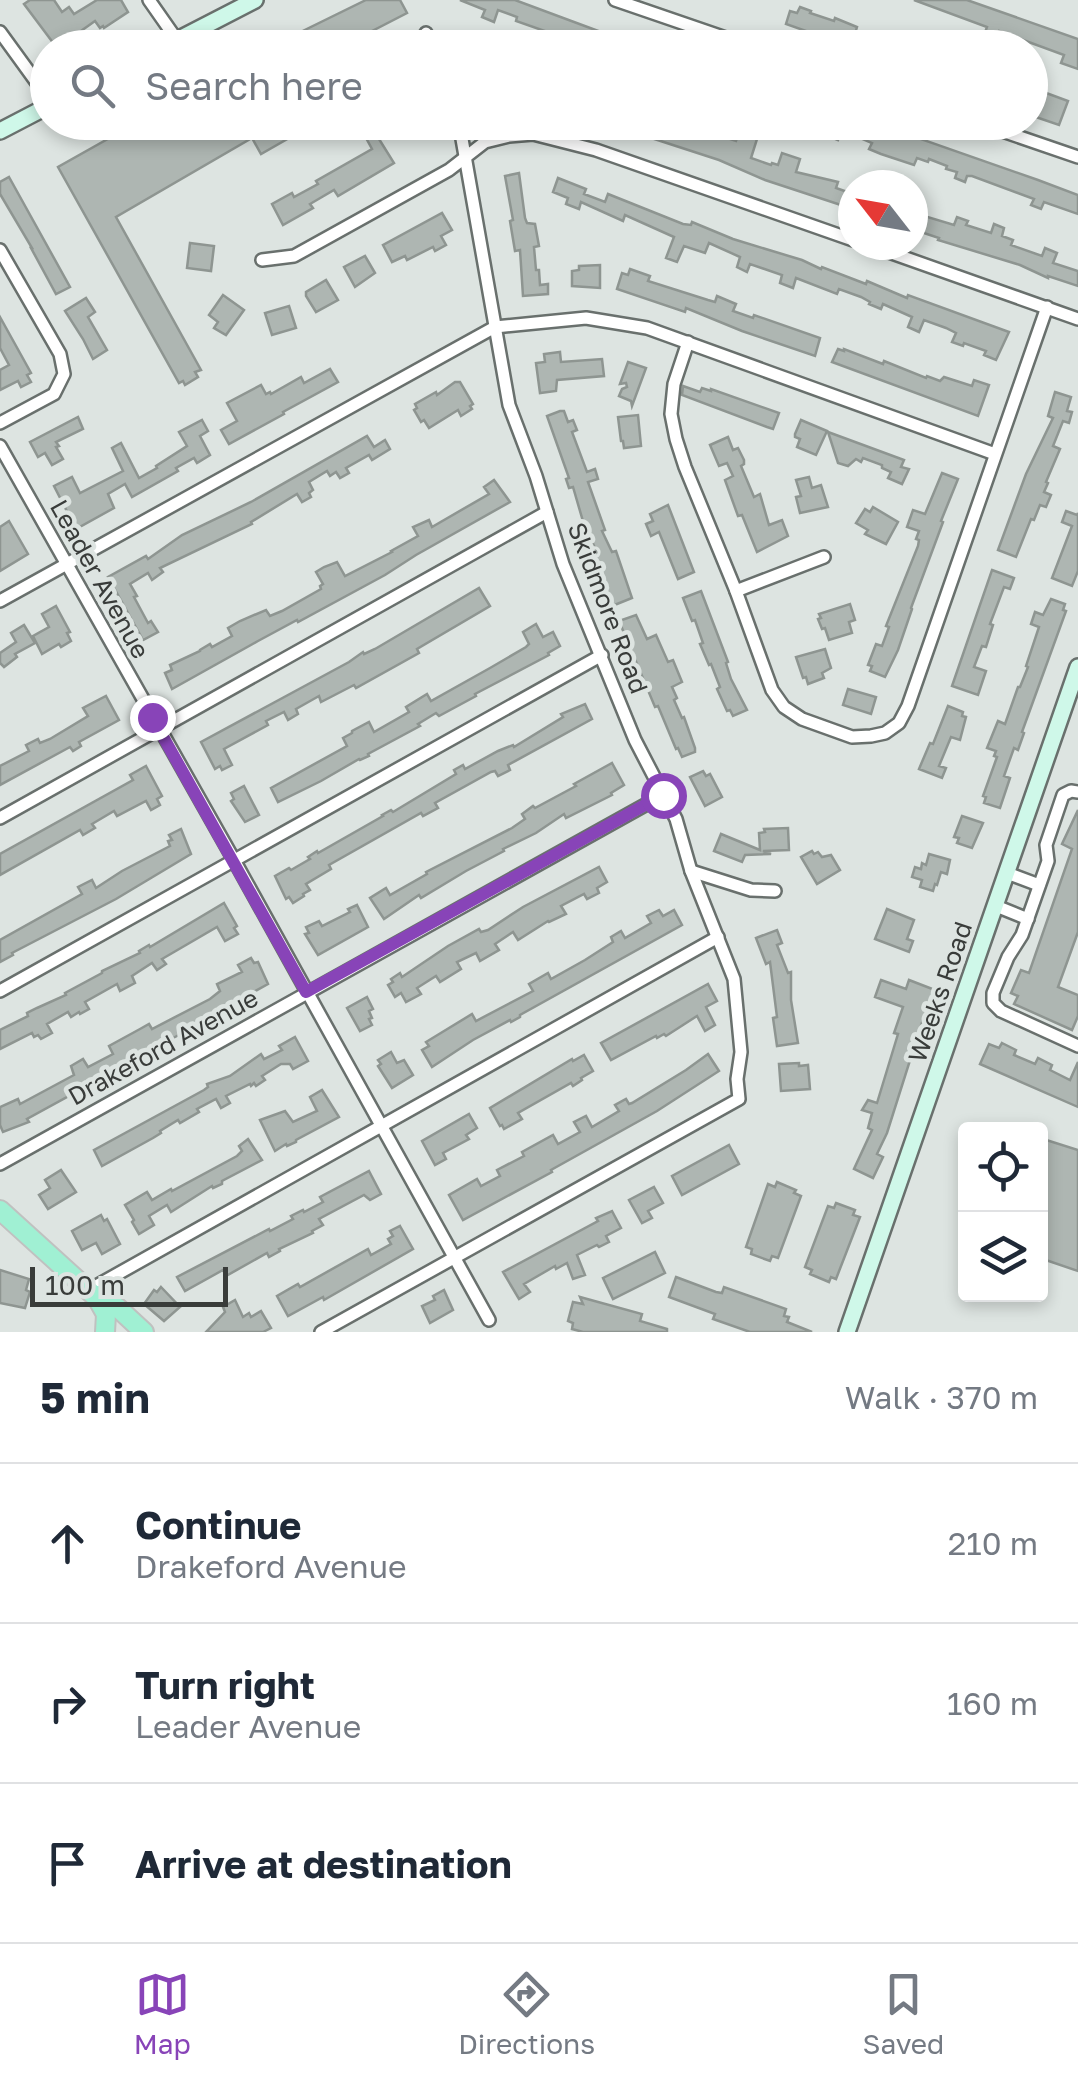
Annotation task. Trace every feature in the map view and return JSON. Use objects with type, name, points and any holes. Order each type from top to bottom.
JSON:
[{"type":"main road","points":[[0,1210],[104,1308],[105,1332]]},
{"type":"main road","points":[[88,1290],[118,1308],[144,1332]]},
{"type":"street","points":[[149,0],[163,30]]},
{"type":"street","points":[[197,30],[255,0]]},
{"type":"street","points":[[614,0],[702,30]]},
{"type":"street","points":[[0,32],[30,73]]},
{"type":"street","points":[[0,131],[30,115]]},
{"type":"street","name":"Skidmore Road","points":[[455,1257],[739,1099],[737,1079],[742,1052],[734,980],[691,872],[676,819],[636,740],[562,564],[536,476],[509,405],[463,140]]},
{"type":"street","points":[[262,260],[294,256],[448,170],[493,140]]},
{"type":"street","points":[[564,140],[838,235]]},
{"type":"street","points":[[1028,140],[1078,157]]},
{"type":"street","points":[[0,250],[60,354],[64,374],[54,394],[0,423]]},
{"type":"street","points":[[912,260],[1078,319]]},
{"type":"street","points":[[688,342],[674,384],[670,414],[684,467],[772,690],[784,708],[802,718],[852,737],[872,736],[899,723],[908,706],[1047,307]]},
{"type":"street","points":[[0,602],[495,327],[586,318],[647,328],[995,454]]},
{"type":"street","name":"Leader Avenue","points":[[0,446],[489,1320]]},
{"type":"street","points":[[0,818],[547,512]]},
{"type":"street","points":[[736,591],[824,557]]},
{"type":"street","points":[[0,991],[602,655]]},
{"type":"street","name":"Weeks Road","points":[[847,1332],[1078,667]]},
{"type":"street","points":[[1078,792],[1062,795],[1046,845],[1048,862],[1016,947],[992,993],[993,1004],[1000,1011],[1078,1046]]},
{"type":"street","name":"Drakeford Avenue","points":[[0,1164],[663,795]]},
{"type":"street","points":[[691,872],[751,890],[775,891]]},
{"type":"street","points":[[1008,873],[1039,885]]},
{"type":"street","points":[[996,906],[1028,918]]},
{"type":"street","points":[[88,1290],[718,937]]},
{"type":"street","points":[[321,1332],[455,1257]]},
{"type":"building","points":[[30,0],[54,0],[62,12],[69,7],[74,14],[97,0],[121,0],[128,12],[104,28],[95,21],[82,30],[44,30],[24,4]]},
{"type":"building","points":[[366,0],[400,0],[407,13],[374,30],[305,30]]},
{"type":"building","points":[[460,0],[515,0],[596,30],[542,30],[498,10],[494,22],[482,17],[485,10]]},
{"type":"building","points":[[914,0],[967,0],[1078,39],[1078,69],[1061,63],[1064,55],[1048,49],[1048,30],[986,30],[987,27]]},
{"type":"building","points":[[800,7],[857,27],[803,30],[786,24],[790,11],[797,13]]},
{"type":"building","points":[[1048,94],[1068,101],[1059,125],[1048,121]]},
{"type":"building","points":[[106,140],[249,140],[116,217],[201,370],[195,372],[198,377],[185,385],[183,381],[179,383],[58,167]]},
{"type":"building","points":[[253,140],[286,140],[261,154]]},
{"type":"building","points":[[367,140],[380,140],[394,163],[338,196],[334,190],[283,225],[272,204],[318,184],[316,181],[372,149]]},
{"type":"building","points":[[659,140],[757,140],[751,158],[771,165],[778,165],[782,153],[800,159],[796,172],[838,182],[838,204]]},
{"type":"building","points":[[865,140],[924,140],[1078,195],[1078,214],[1044,202],[1041,209],[1031,205],[1034,199],[972,176],[967,176],[965,182],[955,178],[957,172],[929,159],[928,162],[917,158],[914,165],[881,154],[869,149],[872,143]]},
{"type":"building","points":[[519,173],[525,218],[527,223],[535,224],[539,246],[534,247],[536,270],[540,285],[548,284],[548,294],[523,296],[520,250],[515,251],[505,176]]},
{"type":"building","points":[[9,177],[70,287],[56,294],[0,194],[0,182]]},
{"type":"building","points":[[558,178],[605,202],[608,194],[683,224],[692,222],[1009,332],[996,360],[984,355],[986,351],[952,342],[956,333],[946,328],[924,320],[919,332],[908,327],[912,317],[883,304],[881,309],[861,297],[839,289],[837,294],[796,278],[793,288],[780,283],[782,275],[750,264],[747,272],[737,267],[740,257],[709,243],[705,253],[684,246],[677,262],[666,258],[674,237],[625,215],[623,221],[581,202],[579,209],[566,204],[568,198],[553,192]]},
{"type":"building","points":[[442,213],[452,230],[441,236],[446,245],[392,262],[383,245]]},
{"type":"building","points":[[928,217],[954,225],[957,217],[968,221],[966,225],[991,233],[994,224],[1004,228],[1002,236],[1013,240],[1011,245],[1042,256],[1045,248],[1057,253],[1053,263],[1078,271],[1078,286],[938,240],[928,234]]},
{"type":"building","points":[[190,243],[214,246],[211,271],[187,268]]},
{"type":"building","points":[[365,256],[375,273],[355,287],[344,267]]},
{"type":"building","points":[[600,265],[600,288],[572,286],[572,271],[579,270],[579,266]]},
{"type":"building","points":[[630,269],[650,276],[648,281],[715,302],[717,296],[736,304],[733,311],[820,338],[815,356],[686,308],[685,312],[617,289],[622,273],[628,275]]},
{"type":"building","points":[[326,280],[338,300],[316,312],[306,292]]},
{"type":"building","points":[[223,295],[244,310],[226,335],[214,328],[218,322],[209,315]]},
{"type":"building","points":[[86,298],[95,312],[88,317],[107,350],[93,359],[65,311]]},
{"type":"building","points":[[289,306],[296,328],[272,335],[265,313]]},
{"type":"building","points":[[0,317],[31,373],[27,375],[31,382],[21,387],[18,381],[0,390],[0,370],[9,365],[0,348]]},
{"type":"building","points":[[838,349],[883,364],[884,361],[926,378],[940,381],[944,377],[972,386],[974,380],[989,385],[978,416],[832,362]]},
{"type":"building","points":[[560,352],[561,362],[602,359],[604,376],[557,380],[556,391],[540,393],[536,363],[545,362],[544,354]]},
{"type":"building","points":[[628,362],[646,368],[632,406],[631,401],[619,396],[627,387],[626,383],[620,384]]},
{"type":"building","points":[[330,369],[338,382],[229,444],[221,430],[237,421],[227,403],[261,385],[266,394],[271,394],[301,377],[304,383]]},
{"type":"building","points":[[460,382],[472,409],[461,416],[458,410],[429,428],[414,410],[415,404]]},
{"type":"building","points":[[683,386],[700,392],[702,388],[711,389],[779,413],[773,429],[682,395]]},
{"type":"building","points":[[1055,392],[1071,397],[1067,411],[1072,412],[1069,423],[1063,421],[1053,446],[1060,449],[1044,492],[1051,495],[1046,507],[1040,505],[1034,520],[1031,519],[1016,557],[998,550],[1026,474],[1053,418],[1048,416]]},
{"type":"building","points":[[564,411],[568,422],[573,420],[577,430],[572,432],[587,472],[595,469],[598,479],[588,482],[605,530],[602,531],[612,552],[616,551],[632,598],[612,606],[547,416]]},
{"type":"building","points":[[638,415],[641,446],[624,448],[618,417]]},
{"type":"building","points":[[78,417],[83,429],[56,442],[63,459],[52,465],[45,453],[38,457],[30,442]]},
{"type":"building","points":[[202,420],[208,431],[200,436],[210,455],[197,463],[194,458],[132,497],[125,484],[108,494],[114,508],[76,529],[54,486],[72,477],[80,493],[123,471],[112,448],[121,443],[139,478],[187,446],[179,432]]},
{"type":"building","points":[[801,420],[827,431],[816,455],[797,447],[800,439],[795,434]]},
{"type":"building","points":[[828,432],[904,460],[901,467],[909,469],[902,484],[888,478],[891,472],[882,465],[863,458],[848,466],[838,463]]},
{"type":"building","points":[[367,436],[374,447],[385,440],[390,449],[346,468],[349,473],[340,478],[336,472],[330,476],[327,471],[309,482],[311,497],[302,502],[297,494],[252,524],[160,568],[163,572],[152,580],[148,573],[130,584],[148,623],[151,621],[158,632],[143,640],[108,577],[146,556],[148,559],[182,535],[251,502]]},
{"type":"building","points":[[728,437],[733,450],[738,448],[744,460],[741,466],[754,497],[760,494],[769,525],[782,520],[788,536],[757,552],[725,480],[733,476],[727,463],[719,466],[710,445]]},
{"type":"building","points":[[942,473],[958,479],[885,677],[870,671],[872,666],[868,665],[876,644],[882,646],[889,627],[886,626],[918,546],[919,531],[907,527],[913,510],[925,514]]},
{"type":"building","points":[[809,477],[812,488],[821,485],[828,507],[800,513],[796,497],[801,496],[796,480]]},
{"type":"building","points":[[494,480],[510,502],[385,575],[172,689],[165,673],[172,670],[170,665],[232,636],[228,628],[240,621],[266,610],[270,616],[321,589],[323,584],[316,572],[324,567],[337,562],[345,576],[392,552],[418,536],[413,527],[429,520],[432,527],[489,494],[484,487]]},
{"type":"building","points":[[668,505],[694,572],[678,579],[659,532],[651,536],[646,524],[653,521],[650,514]]},
{"type":"building","points":[[873,507],[898,522],[886,544],[865,534],[868,530],[856,523],[865,509],[870,512]]},
{"type":"building","points":[[1066,511],[1078,513],[1078,571],[1072,586],[1052,578],[1072,526],[1062,522]]},
{"type":"building","points":[[9,521],[28,554],[0,571],[0,527]]},
{"type":"building","points":[[992,570],[1014,578],[1010,589],[1004,587],[986,647],[982,646],[974,667],[986,671],[978,695],[952,686]]},
{"type":"building","points":[[479,588],[490,606],[417,649],[419,653],[356,688],[354,685],[321,702],[319,696],[296,709],[298,714],[288,720],[284,712],[266,721],[268,725],[224,749],[232,765],[215,769],[201,742]]},
{"type":"building","points":[[701,591],[731,679],[747,710],[733,716],[717,689],[720,687],[700,644],[703,643],[695,620],[692,621],[683,598]]},
{"type":"building","points":[[1051,599],[1065,604],[1066,611],[1018,750],[1014,748],[1004,776],[1010,778],[1000,808],[984,803],[997,757],[996,751],[987,748],[998,721],[1005,724],[1028,667],[1039,627],[1031,624],[1035,612],[1043,615]]},
{"type":"building","points":[[850,604],[855,620],[849,622],[852,633],[829,640],[819,614]]},
{"type":"building","points":[[56,606],[71,641],[42,654],[33,636],[49,627],[42,614]]},
{"type":"building","points":[[636,615],[647,639],[656,635],[682,682],[672,687],[677,698],[674,700],[695,752],[682,757],[658,706],[655,707],[619,621]]},
{"type":"building","points":[[536,624],[543,637],[553,632],[560,646],[549,655],[278,802],[271,788],[347,746],[343,738],[352,731],[369,722],[374,732],[409,712],[406,707],[427,694],[431,701],[490,668],[526,647],[529,644],[523,632]]},
{"type":"building","points":[[24,625],[35,643],[15,654],[17,657],[4,667],[0,653],[16,642],[11,633]]},
{"type":"building","points":[[825,649],[831,668],[822,673],[824,678],[808,684],[796,657]]},
{"type":"building","points":[[848,689],[876,697],[871,714],[843,705]]},
{"type":"building","points":[[106,696],[119,720],[79,742],[81,746],[73,751],[70,747],[0,785],[0,766],[29,751],[26,745],[50,739],[88,716],[83,708]]},
{"type":"building","points":[[585,704],[592,719],[508,765],[510,770],[498,776],[491,772],[435,803],[438,808],[423,816],[421,813],[329,865],[331,869],[306,884],[310,890],[304,896],[293,903],[289,897],[286,899],[275,876],[393,812],[456,774],[454,770],[463,765],[465,769],[514,747],[563,717],[561,714]]},
{"type":"building","points":[[948,706],[966,717],[960,740],[951,737],[939,766],[946,768],[942,778],[919,769]]},
{"type":"building","points":[[612,763],[624,785],[612,795],[566,818],[564,814],[421,898],[419,895],[384,919],[370,898],[386,888],[390,895],[512,828],[525,819],[522,814],[533,806]]},
{"type":"building","points":[[146,766],[162,796],[157,799],[160,805],[151,810],[146,801],[117,816],[114,811],[92,824],[95,828],[83,835],[80,830],[0,875],[0,854],[133,780],[130,775]]},
{"type":"building","points":[[703,771],[706,776],[710,774],[722,797],[705,806],[690,777]]},
{"type":"building","points":[[244,786],[259,815],[245,822],[231,801],[231,793]]},
{"type":"building","points":[[1078,810],[1078,932],[1058,987],[1078,995],[1078,1016],[1072,1030],[1014,1004],[1018,996],[1011,993],[1021,970],[1029,973],[1072,849],[1062,844]]},
{"type":"building","points":[[962,816],[983,823],[972,848],[957,843],[959,838],[954,837]]},
{"type":"building","points":[[788,828],[789,850],[745,855],[742,862],[714,851],[721,834],[760,850],[759,833],[764,829]]},
{"type":"building","points":[[181,829],[191,854],[0,962],[0,940],[82,894],[78,887],[92,880],[96,888],[170,846],[169,835]]},
{"type":"building","points":[[812,851],[822,857],[831,855],[840,870],[817,884],[801,857]]},
{"type":"building","points":[[929,854],[950,860],[947,874],[941,872],[933,891],[920,887],[922,880],[912,877],[915,867],[921,869],[922,863],[926,865]]},
{"type":"building","points":[[599,867],[607,882],[597,888],[599,893],[587,899],[584,894],[561,906],[566,914],[518,940],[513,932],[495,944],[499,950],[480,961],[476,953],[457,962],[461,969],[440,982],[436,976],[417,988],[421,994],[406,1002],[401,993],[395,997],[388,985],[400,973],[402,977],[448,946],[479,929],[488,930]]},
{"type":"building","points":[[224,903],[238,934],[225,941],[217,927],[162,959],[166,964],[157,970],[152,963],[132,976],[135,983],[120,991],[117,984],[85,1002],[89,1009],[71,1017],[68,1012],[47,1024],[52,1033],[41,1039],[32,1033],[0,1049],[0,1030]]},
{"type":"building","points":[[357,905],[368,927],[318,955],[305,934],[309,933],[306,927],[319,921],[322,926]]},
{"type":"building","points":[[887,909],[914,920],[907,939],[913,941],[909,952],[875,939]]},
{"type":"building","points":[[659,910],[663,916],[674,910],[682,925],[473,1040],[432,1067],[422,1050],[429,1046],[426,1042],[472,1014],[476,1021],[533,991],[529,984],[548,973],[551,979],[585,960],[613,942],[611,937],[621,931],[625,938],[651,923],[647,916]]},
{"type":"building","points":[[777,930],[782,943],[777,945],[788,973],[791,972],[798,1043],[777,1046],[770,962],[766,964],[756,938]]},
{"type":"building","points":[[251,958],[258,962],[268,984],[101,1081],[27,1119],[29,1122],[3,1132],[0,1107],[18,1099],[20,1104],[74,1075],[71,1066],[83,1059],[88,1067],[113,1054],[109,1046],[149,1024],[152,1029],[210,999],[220,991],[217,984],[242,972],[238,965]]},
{"type":"building","points":[[881,980],[906,989],[909,980],[935,990],[877,1154],[883,1157],[873,1178],[854,1169],[872,1130],[868,1128],[872,1113],[862,1110],[868,1100],[877,1103],[903,1007],[875,997]]},
{"type":"building","points":[[708,984],[717,1001],[706,1007],[715,1025],[705,1031],[697,1016],[666,1036],[656,1036],[611,1060],[601,1043]]},
{"type":"building","points":[[367,997],[373,1009],[369,1011],[372,1025],[360,1031],[347,1008]]},
{"type":"building","points":[[295,1037],[308,1061],[293,1069],[290,1064],[281,1064],[262,1076],[265,1080],[256,1086],[250,1084],[226,1096],[230,1103],[221,1108],[216,1099],[102,1166],[94,1150],[204,1090],[207,1084],[230,1076],[261,1054],[264,1059],[282,1050],[279,1046]]},
{"type":"building","points":[[1002,1043],[1016,1050],[1014,1055],[1035,1064],[1038,1058],[1052,1065],[1050,1070],[1070,1080],[1078,1062],[1078,1107],[980,1064],[989,1044],[999,1048]]},
{"type":"building","points":[[391,1052],[397,1063],[404,1060],[413,1075],[392,1088],[378,1066],[378,1060]]},
{"type":"building","points":[[708,1054],[719,1071],[657,1111],[463,1220],[449,1195],[477,1179],[481,1186],[500,1176],[497,1170],[553,1135],[558,1144],[580,1132],[574,1122],[586,1116],[592,1127],[619,1111],[615,1105],[626,1099],[632,1103]]},
{"type":"building","points":[[584,1055],[593,1071],[573,1086],[571,1083],[518,1113],[522,1119],[504,1129],[500,1126],[490,1108]]},
{"type":"building","points":[[779,1064],[808,1065],[810,1089],[781,1091]]},
{"type":"building","points":[[322,1090],[339,1117],[275,1151],[260,1120],[285,1111],[293,1122],[317,1111],[310,1097]]},
{"type":"building","points":[[469,1114],[477,1128],[466,1135],[469,1139],[443,1153],[446,1159],[435,1165],[422,1141]]},
{"type":"building","points":[[248,1139],[262,1160],[171,1212],[167,1205],[149,1216],[154,1225],[139,1234],[125,1205],[147,1192],[152,1200],[172,1191],[237,1156],[242,1151],[239,1146]]},
{"type":"building","points":[[1048,1141],[1078,1150],[1078,1271],[1048,1261]]},
{"type":"building","points":[[729,1145],[739,1164],[682,1195],[672,1176]]},
{"type":"building","points":[[61,1170],[76,1192],[48,1209],[39,1195],[50,1188],[45,1180]]},
{"type":"building","points":[[369,1171],[381,1194],[370,1200],[364,1195],[319,1219],[323,1225],[313,1233],[269,1257],[267,1253],[226,1276],[223,1270],[185,1291],[177,1277],[293,1219],[291,1216],[323,1202],[320,1197]]},
{"type":"building","points":[[777,1182],[801,1196],[778,1258],[772,1256],[770,1261],[751,1254],[752,1249],[746,1247],[768,1184],[775,1187]]},
{"type":"building","points":[[654,1187],[663,1203],[648,1211],[652,1218],[642,1223],[629,1200]]},
{"type":"building","points":[[836,1203],[855,1210],[853,1215],[860,1217],[836,1279],[831,1277],[829,1282],[810,1274],[812,1270],[805,1267],[828,1206],[834,1208]]},
{"type":"building","points":[[612,1211],[621,1228],[606,1236],[609,1242],[577,1255],[585,1275],[573,1279],[567,1263],[556,1269],[555,1266],[524,1284],[530,1292],[519,1299],[503,1272]]},
{"type":"building","points":[[101,1215],[120,1244],[102,1254],[96,1243],[82,1250],[72,1231]]},
{"type":"building","points":[[400,1226],[413,1249],[288,1316],[277,1296],[368,1249],[371,1255],[391,1244],[390,1231]]},
{"type":"building","points":[[655,1252],[665,1273],[613,1299],[603,1278]]},
{"type":"building","points":[[0,1270],[29,1279],[25,1308],[0,1303]]},
{"type":"building","points":[[676,1277],[716,1292],[722,1293],[724,1287],[786,1309],[787,1322],[812,1332],[750,1332],[713,1319],[715,1314],[669,1297]]},
{"type":"building","points":[[161,1287],[180,1307],[164,1321],[144,1304]]},
{"type":"building","points":[[444,1290],[453,1310],[430,1323],[422,1306]]},
{"type":"building","points":[[580,1297],[642,1314],[640,1321],[667,1332],[572,1329],[573,1323],[568,1321],[573,1302],[583,1304]]},
{"type":"building","points":[[235,1300],[243,1317],[261,1311],[271,1328],[263,1332],[206,1332],[225,1312],[223,1307]]},
{"type":"route","points":[[152,717],[306,992],[663,795]]}]
